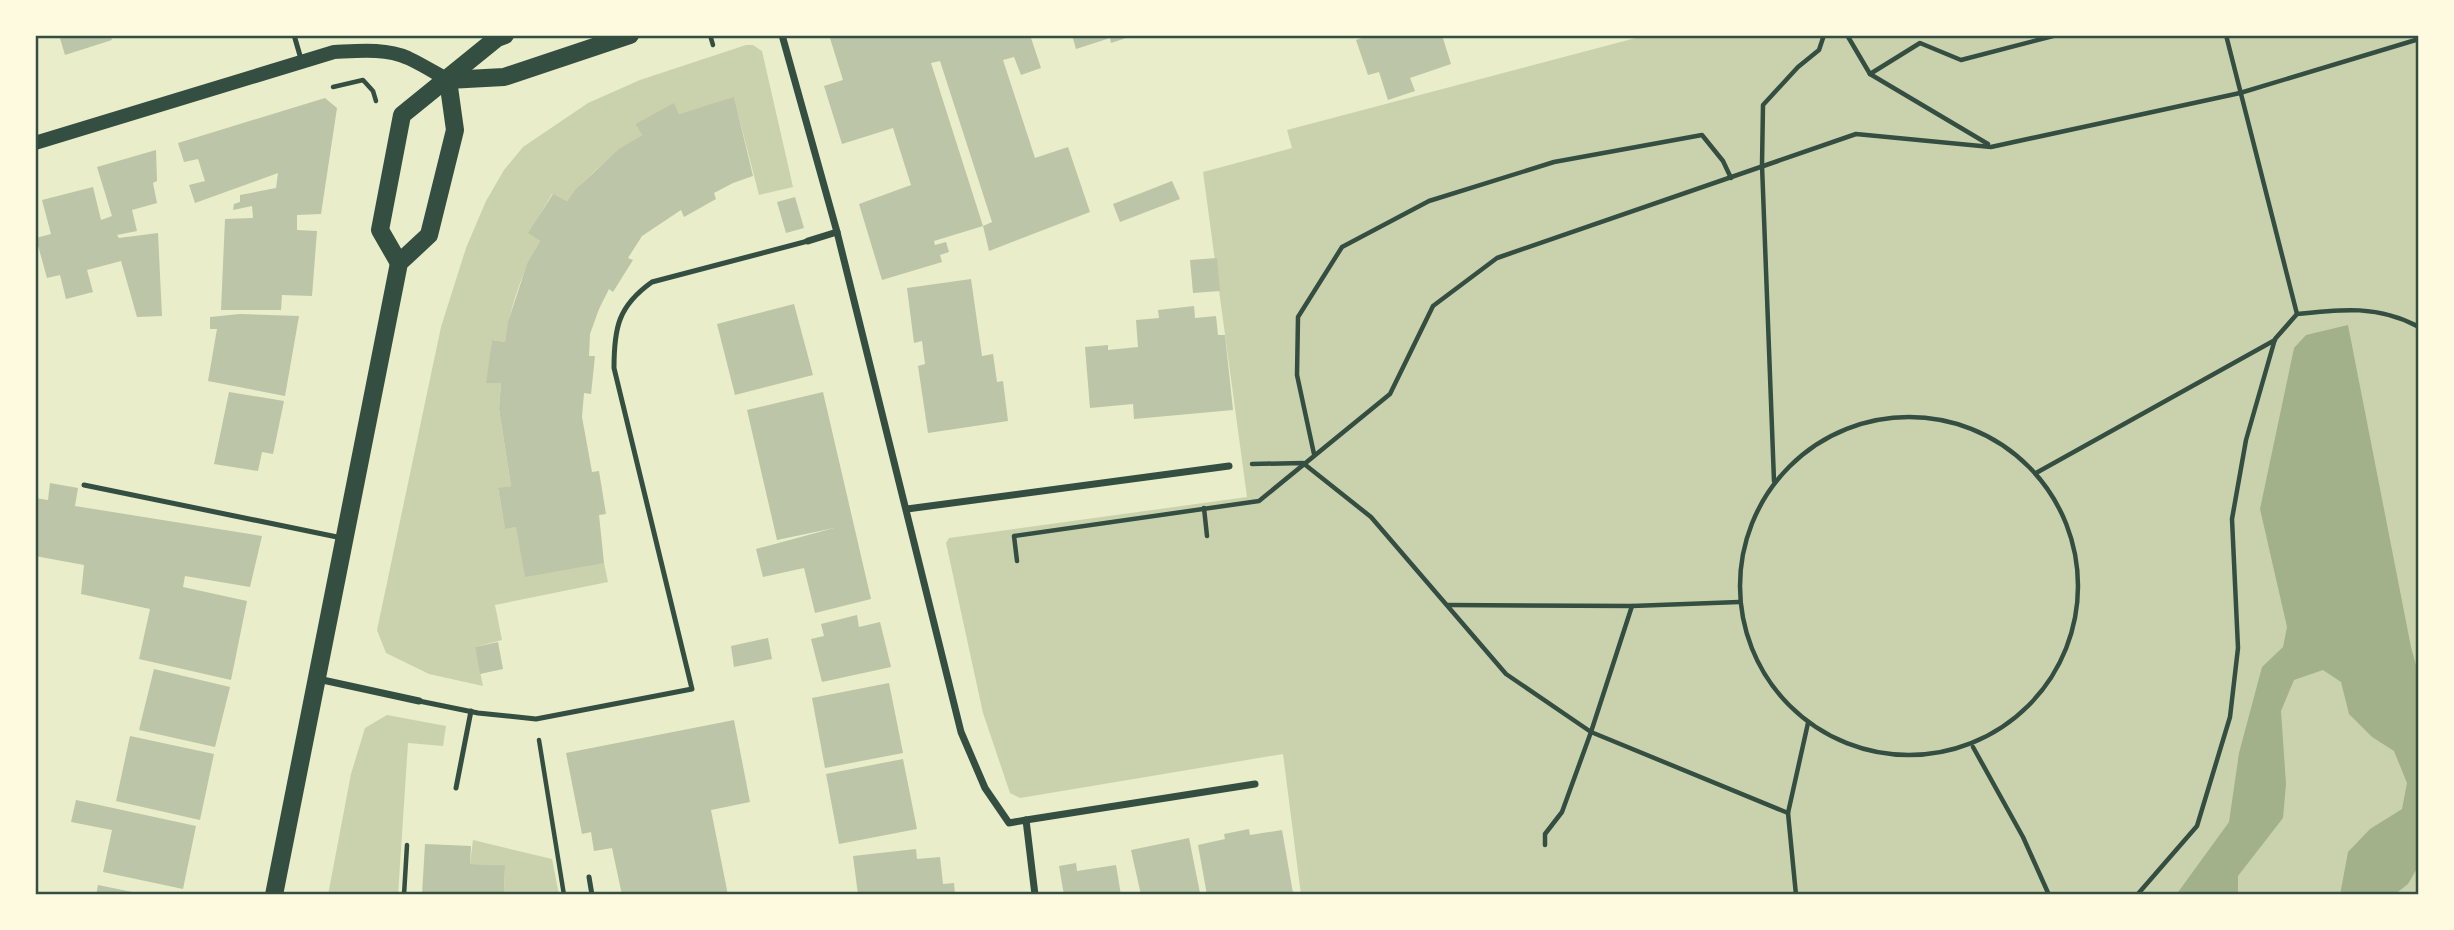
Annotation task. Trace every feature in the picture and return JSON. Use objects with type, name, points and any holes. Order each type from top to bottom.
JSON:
[{"type":"main road","points":[[399,263],[380,230],[402,115],[497,38],[505,35]]},
{"type":"main road","points":[[35,143],[334,52],[382,52],[407,57],[447,80],[504,77],[630,35]]},
{"type":"main road","points":[[274,895],[399,263],[429,235],[454,130],[447,80]]},
{"type":"street","points":[[782,35],[837,232],[961,732],[985,788],[1009,823],[1255,784]]},
{"type":"street","points":[[808,241],[837,232]]},
{"type":"street","points":[[907,509],[1229,466]]},
{"type":"street","points":[[317,678],[419,701]]},
{"type":"street","points":[[1026,820],[1035,895]]},
{"type":"lane","points":[[293,35],[302,62]]},
{"type":"lane","points":[[419,701],[536,719],[692,689],[614,368],[614,341],[625,306],[652,282],[808,241]]},
{"type":"lane","points":[[85,485],[345,538]]},
{"type":"lane","points":[[456,788],[471,711]]},
{"type":"lane","points":[[589,877],[592,895]]},
{"type":"path","points":[[710,35],[713,46]]},
{"type":"path","points":[[1774,482],[1762,165],[1763,105],[1798,67],[1819,50],[1824,35]]},
{"type":"path","points":[[1847,35],[1870,74],[1991,147]]},
{"type":"path","points":[[1870,74],[1920,43],[1961,60],[2057,35]]},
{"type":"path","points":[[2226,35],[2297,314]]},
{"type":"path","points":[[1017,561],[1014,536],[1259,501],[1390,394],[1433,306],[1497,258],[1856,134],[1991,147],[2240,93],[2419,39]]},
{"type":"path","points":[[334,88],[363,80]]},
{"type":"path","points":[[1314,454],[1297,375],[1298,317],[1342,247],[1429,201],[1554,162],[1702,135],[1723,161],[1731,178]]},
{"type":"path","points":[[2036,473],[2275,339],[2297,314],[2352,308],[2400,316],[2419,327]]},
{"type":"path","points":[[2137,895],[2197,826],[2230,717],[2238,648],[2232,519],[2246,440],[2275,339]]},
{"type":"path","points":[[1895,416],[1947,420],[1996,439],[2036,473],[2066,519],[2078,573],[2073,629],[2050,680],[2013,720],[1973,747],[1910,756],[1857,748],[1808,723],[1774,690],[1750,648],[1739,601],[1742,547],[1763,497],[1774,482],[1805,454],[1844,429],[1895,416]]},
{"type":"path","points":[[1229,466],[1303,463],[1371,517],[1506,674],[1591,732],[1788,813]]},
{"type":"path","points":[[1204,508],[1207,536]]},
{"type":"path","points":[[1447,605],[1632,606],[1739,601]]},
{"type":"path","points":[[1545,845],[1545,834],[1562,812],[1632,606]]},
{"type":"path","points":[[536,719],[564,895]]},
{"type":"path","points":[[1796,895],[1788,813],[1808,723]]},
{"type":"path","points":[[1973,747],[2023,837],[2049,895]]},
{"type":"path","points":[[404,895],[407,845]]},
{"type":"shaded area","points":[[1647,35],[2419,35],[2419,895],[1301,895],[1283,754],[1020,798],[1010,793],[983,713],[946,543],[949,538],[1247,497],[1203,172],[1292,148],[1287,130]]},
{"type":"shaded area","points":[[753,45],[762,51],[793,187],[759,195],[734,98],[679,114],[674,104],[635,124],[642,135],[602,165],[567,201],[552,194],[529,233],[540,241],[518,290],[505,342],[492,340],[487,383],[501,383],[499,409],[511,486],[498,489],[505,528],[516,527],[604,563],[608,582],[495,605],[502,640],[475,647],[483,686],[429,674],[386,653],[377,630],[441,327],[466,248],[486,201],[504,170],[523,147],[588,103],[640,80]]},
{"type":"shaded area","points":[[2348,325],[2419,676],[2419,865],[2408,884],[2394,895],[2340,895],[2348,852],[2370,829],[2402,809],[2407,783],[2394,751],[2372,737],[2349,714],[2341,682],[2323,670],[2294,680],[2281,711],[2286,784],[2283,818],[2238,876],[2238,895],[2176,895],[2229,822],[2239,753],[2262,667],[2283,647],[2287,627],[2260,509],[2294,348],[2306,335]]},
{"type":"shaded area","points":[[387,715],[446,726],[443,746],[408,743],[398,895],[328,895],[351,774],[365,728]]},
{"type":"shaded area","points":[[473,840],[552,859],[559,895],[504,895],[505,865],[470,864]]},
{"type":"building","points":[[59,35],[110,35],[112,40],[65,55]]},
{"type":"building","points":[[829,35],[1030,35],[1041,68],[1021,75],[1014,57],[1003,60],[1035,158],[1068,147],[1090,212],[989,251],[983,226],[934,241],[935,245],[946,242],[949,252],[940,255],[942,262],[882,280],[859,204],[911,185],[893,128],[842,144],[824,86],[843,80]],"holes":[[[940,61],[992,222],[983,226],[931,63]]]},
{"type":"building","points":[[1072,35],[1135,35],[1111,43],[1110,38],[1076,49]]},
{"type":"building","points":[[1370,35],[1442,35],[1451,64],[1410,78],[1415,91],[1388,100],[1379,72],[1368,75],[1356,40]]},
{"type":"building","points":[[734,97],[753,176],[714,193],[716,199],[684,217],[681,210],[642,236],[628,258],[633,260],[613,292],[609,289],[590,334],[589,356],[595,356],[591,394],[584,393],[582,417],[592,472],[599,471],[606,514],[599,515],[604,563],[525,577],[516,527],[505,529],[498,488],[511,486],[499,409],[501,383],[486,383],[492,340],[505,342],[508,322],[527,264],[540,241],[528,233],[553,194],[567,201],[576,189],[619,149],[642,135],[635,124],[674,103],[679,114]]},
{"type":"building","points":[[325,98],[337,108],[321,214],[297,215],[297,230],[317,231],[312,296],[282,295],[281,310],[221,310],[225,219],[253,218],[252,206],[233,210],[234,204],[240,202],[240,195],[276,188],[278,173],[195,203],[189,185],[205,181],[198,159],[184,162],[178,143]]},
{"type":"building","points":[[156,150],[157,181],[153,183],[157,203],[132,210],[137,231],[117,235],[119,238],[158,233],[162,316],[137,317],[121,261],[87,270],[93,292],[66,299],[60,275],[47,278],[36,238],[51,234],[42,200],[93,187],[101,220],[112,216],[97,167]]},
{"type":"building","points":[[1172,181],[1180,199],[1120,222],[1113,204]]},
{"type":"building","points":[[795,197],[804,228],[786,233],[777,202]]},
{"type":"building","points":[[1217,258],[1220,291],[1193,293],[1190,260]]},
{"type":"building","points":[[971,279],[982,356],[993,354],[997,382],[1003,381],[1008,421],[928,433],[918,366],[925,364],[922,341],[914,343],[907,288]]},
{"type":"building","points":[[794,304],[813,375],[735,395],[717,324]]},
{"type":"building","points":[[1194,306],[1195,318],[1216,316],[1218,335],[1225,335],[1233,410],[1134,419],[1133,404],[1090,408],[1085,347],[1108,345],[1108,350],[1138,347],[1136,320],[1159,318],[1158,310]]},
{"type":"building","points":[[240,314],[299,316],[285,396],[208,381],[217,329],[210,329],[210,317]]},
{"type":"building","points":[[229,392],[284,401],[273,454],[262,452],[258,471],[214,464]]},
{"type":"building","points":[[823,392],[871,599],[815,613],[804,568],[763,577],[756,549],[834,528],[777,540],[747,410]]},
{"type":"building","points":[[50,483],[78,488],[75,506],[262,536],[250,587],[185,576],[183,587],[247,601],[231,680],[139,659],[150,609],[81,594],[84,565],[35,556],[35,498],[48,500]]},
{"type":"building","points":[[857,615],[859,627],[880,622],[891,667],[822,682],[811,639],[824,636],[821,624]]},
{"type":"building","points":[[768,638],[772,659],[734,667],[731,646]]},
{"type":"building","points":[[498,642],[503,669],[480,674],[475,647]]},
{"type":"building","points":[[154,669],[230,687],[215,747],[139,730]]},
{"type":"building","points":[[889,683],[903,753],[825,768],[812,698]]},
{"type":"building","points":[[734,720],[750,802],[711,810],[728,895],[622,895],[612,848],[594,851],[591,832],[582,834],[566,753]]},
{"type":"building","points":[[130,736],[214,754],[200,820],[116,801]]},
{"type":"building","points":[[903,759],[917,829],[839,844],[826,774]]},
{"type":"building","points":[[76,800],[196,826],[183,889],[103,872],[112,830],[71,822]]},
{"type":"building","points":[[1249,829],[1250,835],[1282,830],[1293,893],[1207,895],[1198,845],[1225,839],[1224,834]]},
{"type":"building","points":[[1189,838],[1200,893],[1141,895],[1131,850]]},
{"type":"building","points":[[425,844],[471,846],[470,864],[505,865],[504,895],[422,895]]},
{"type":"building","points":[[916,849],[917,859],[940,857],[943,884],[954,883],[955,895],[858,895],[853,856]]},
{"type":"building","points":[[1076,863],[1077,871],[1116,865],[1121,895],[1064,895],[1059,866]]},
{"type":"building","points":[[98,885],[142,894],[142,895],[96,895]]}]
